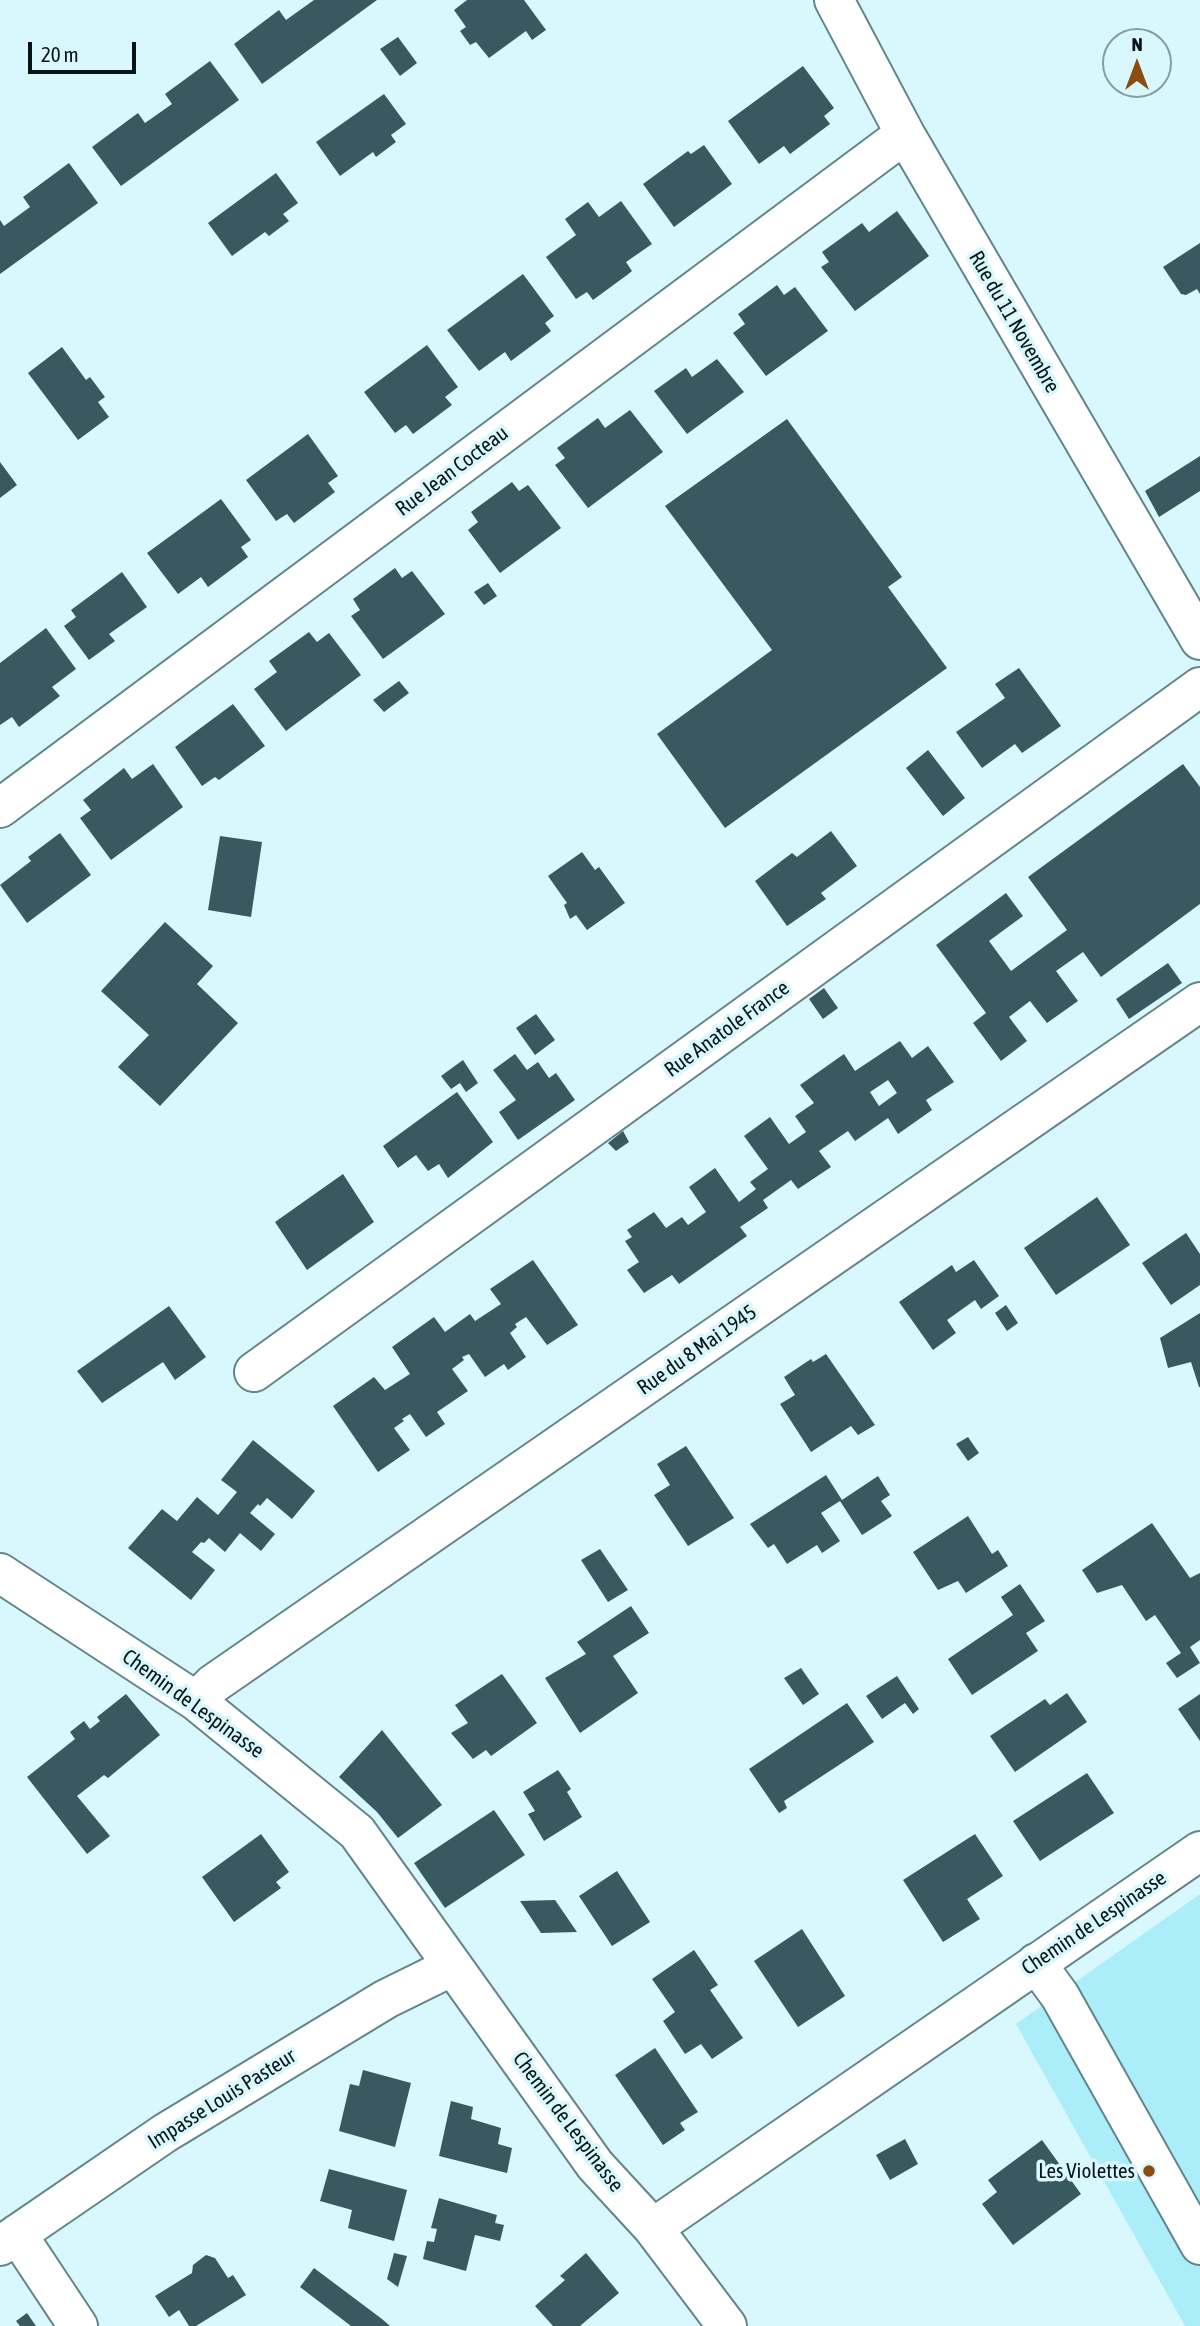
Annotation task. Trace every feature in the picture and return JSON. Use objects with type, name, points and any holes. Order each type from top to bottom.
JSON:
[{"type":"street","name":"Rue du 11 Novembre","points":[[834,0],[905,134],[1200,640]]},
{"type":"street","name":"Rue Jean Cocteau","points":[[0,808],[905,134]]},
{"type":"street","name":"Rue Anatole France","points":[[254,1372],[1200,687]]},
{"type":"street","name":"Rue du 8 Mai 1945","points":[[196,1701],[213,1684],[1200,1002]]},
{"type":"street","name":"Chemin de Lespinasse","points":[[0,1573],[196,1701],[356,1832],[596,2165],[653,2228],[1037,1963],[1193,1869]]},
{"type":"street","points":[[1037,1963],[1060,1996],[1200,2245]]},
{"type":"street","name":"Impasse Louis Pasteur","points":[[9,2240],[165,2133],[386,1999],[453,1966]]},
{"type":"street","points":[[653,2228],[727,2326]]},
{"type":"street","points":[[9,2240],[78,2326]]},
{"type":"shaded area","name":"Les Violettes","points":[[1200,1894],[1200,2326],[1185,2326],[1016,2024]]},
{"type":"building","points":[[314,0],[377,0],[262,84],[234,44],[279,10],[286,20]]},
{"type":"building","points":[[467,0],[524,0],[546,30],[532,40],[526,31],[489,58],[476,42],[470,45],[460,31],[466,27],[454,10]]},
{"type":"building","points":[[398,37],[417,63],[400,76],[380,49]]},
{"type":"building","points":[[210,61],[239,100],[121,186],[92,147],[138,113],[145,123],[172,104],[165,94]]},
{"type":"building","points":[[803,66],[834,108],[824,116],[830,124],[790,154],[784,146],[759,164],[728,121]]},
{"type":"building","points":[[384,94],[406,124],[391,135],[396,142],[376,157],[373,152],[340,176],[316,142]]},
{"type":"building","points":[[704,145],[732,184],[674,227],[643,184],[688,151],[691,154]]},
{"type":"building","points":[[69,163],[98,203],[0,274],[0,220],[4,226],[30,207],[23,197]]},
{"type":"building","points":[[276,173],[298,203],[283,214],[289,221],[269,236],[265,232],[232,256],[208,223]]},
{"type":"building","points":[[621,201],[652,244],[626,262],[632,271],[593,300],[587,292],[576,299],[546,257],[576,235],[565,219],[588,202],[599,217]]},
{"type":"building","points":[[897,211],[929,256],[855,311],[821,267],[829,262],[822,252],[862,223],[869,232]]},
{"type":"building","points":[[1200,243],[1200,294],[1197,289],[1186,295],[1181,294],[1163,267]]},
{"type":"building","points":[[523,274],[554,316],[545,323],[551,331],[511,361],[505,352],[479,371],[447,330]]},
{"type":"building","points":[[777,285],[784,295],[795,287],[828,331],[766,376],[733,333],[745,324],[738,314]]},
{"type":"building","points":[[427,345],[458,387],[445,397],[452,405],[413,434],[406,425],[395,433],[364,392]]},
{"type":"building","points":[[62,347],[86,380],[90,377],[105,397],[98,402],[109,417],[78,440],[28,373]]},
{"type":"building","points":[[717,359],[744,392],[687,434],[654,391],[686,368],[692,377]]},
{"type":"building","points":[[630,410],[663,452],[588,508],[555,465],[565,458],[557,448],[598,418],[605,428]]},
{"type":"building","points":[[787,419],[902,577],[888,587],[947,668],[725,828],[657,734],[772,650],[665,506]]},
{"type":"building","points":[[308,434],[338,476],[328,483],[335,492],[294,523],[287,514],[276,521],[246,480]]},
{"type":"building","points":[[1200,456],[1200,491],[1159,517],[1145,491]]},
{"type":"building","points":[[0,462],[17,485],[0,498]]},
{"type":"building","points":[[512,482],[519,491],[528,485],[561,528],[500,573],[468,530],[478,522],[471,512]]},
{"type":"building","points":[[221,499],[251,540],[241,547],[248,557],[208,587],[201,577],[178,594],[147,553]]},
{"type":"building","points":[[395,568],[402,578],[412,571],[445,614],[383,659],[351,616],[360,610],[353,599]]},
{"type":"building","points":[[122,572],[147,607],[109,634],[115,641],[89,660],[64,626],[76,617],[71,610]]},
{"type":"building","points":[[488,583],[497,596],[484,605],[474,592]]},
{"type":"building","points":[[46,628],[76,669],[52,687],[60,696],[19,727],[12,717],[0,725],[0,663]]},
{"type":"building","points":[[309,632],[317,642],[329,633],[361,675],[286,731],[254,689],[277,672],[269,661]]},
{"type":"building","points":[[1019,668],[1061,726],[1022,753],[1015,744],[982,768],[956,732],[1005,698],[995,684]]},
{"type":"building","points":[[399,681],[409,693],[384,712],[373,700]]},
{"type":"building","points":[[233,704],[265,746],[219,780],[215,777],[202,786],[175,747]]},
{"type":"building","points":[[928,750],[965,798],[943,816],[906,768]]},
{"type":"building","points":[[153,764],[183,807],[111,860],[80,818],[91,810],[83,800],[124,768],[132,779]]},
{"type":"building","points":[[1183,764],[1200,787],[1200,904],[1101,977],[1083,952],[1056,971],[1078,1001],[1047,1023],[1030,1001],[1009,1017],[1027,1041],[1001,1061],[973,1023],[986,1013],[936,945],[1006,893],[1023,916],[989,941],[1011,971],[1067,930],[1028,877]]},
{"type":"building","points":[[831,831],[857,866],[821,893],[826,899],[787,926],[755,881],[792,853],[797,857]]},
{"type":"building","points":[[60,833],[91,875],[27,923],[0,885],[31,861],[28,857]]},
{"type":"building","points":[[220,836],[262,842],[251,917],[208,910]]},
{"type":"building","points":[[582,852],[595,870],[599,867],[625,903],[587,930],[576,915],[570,919],[564,905],[567,903],[548,876]]},
{"type":"building","points":[[165,922],[213,966],[197,984],[238,1023],[160,1106],[118,1067],[149,1035],[101,991]]},
{"type":"building","points":[[1168,963],[1182,983],[1129,1019],[1116,999]]},
{"type":"building","points":[[824,988],[838,1008],[823,1019],[809,999]]},
{"type":"building","points":[[536,1014],[555,1040],[535,1055],[516,1028]]},
{"type":"building","points":[[900,1041],[912,1058],[928,1046],[954,1082],[926,1100],[932,1110],[898,1134],[888,1118],[855,1141],[848,1131],[819,1151],[831,1167],[798,1189],[791,1180],[763,1200],[768,1208],[740,1227],[747,1236],[679,1284],[672,1275],[644,1293],[627,1270],[639,1262],[625,1241],[632,1237],[627,1230],[654,1212],[666,1228],[682,1217],[688,1225],[706,1212],[689,1187],[715,1168],[739,1202],[756,1189],[750,1182],[768,1169],[744,1136],[770,1117],[789,1144],[806,1132],[795,1116],[814,1103],[800,1085],[844,1054],[855,1071]],"holes":[[[888,1080],[897,1093],[879,1106],[870,1092]]]},
{"type":"building","points":[[515,1054],[527,1070],[538,1062],[549,1078],[556,1073],[575,1100],[518,1140],[499,1112],[516,1100],[493,1070]]},
{"type":"building","points":[[463,1060],[478,1083],[466,1092],[460,1083],[451,1089],[441,1076]]},
{"type":"building","points":[[457,1092],[493,1142],[448,1178],[439,1164],[428,1171],[416,1155],[398,1168],[383,1146]]},
{"type":"building","points":[[623,1131],[629,1142],[616,1151],[608,1143]]},
{"type":"building","points":[[343,1174],[374,1222],[307,1270],[275,1222]]},
{"type":"building","points":[[1097,1197],[1130,1245],[1056,1295],[1024,1248]]},
{"type":"building","points":[[1186,1233],[1200,1254],[1200,1285],[1171,1305],[1142,1263]]},
{"type":"building","points":[[533,1260],[578,1325],[547,1345],[526,1317],[515,1324],[517,1327],[510,1333],[526,1357],[508,1370],[504,1364],[485,1377],[469,1354],[462,1357],[464,1360],[452,1369],[468,1391],[437,1412],[445,1424],[426,1437],[410,1414],[402,1419],[404,1421],[394,1428],[410,1450],[378,1472],[333,1406],[374,1377],[385,1390],[410,1374],[392,1347],[434,1317],[445,1332],[470,1314],[475,1321],[501,1304],[490,1289]]},
{"type":"building","points":[[974,1260],[999,1296],[981,1309],[975,1300],[947,1320],[956,1333],[933,1350],[899,1302],[952,1265],[956,1272]]},
{"type":"building","points":[[1006,1305],[1018,1323],[1007,1331],[995,1313]]},
{"type":"building","points":[[169,1306],[206,1357],[175,1380],[163,1362],[102,1403],[77,1371]]},
{"type":"building","points":[[1200,1313],[1199,1387],[1191,1362],[1168,1368],[1160,1338]]},
{"type":"building","points":[[826,1354],[875,1425],[858,1435],[851,1426],[811,1452],[780,1404],[795,1395],[784,1377],[811,1359],[813,1362]]},
{"type":"building","points":[[968,1437],[979,1453],[968,1461],[956,1444]]},
{"type":"building","points":[[253,1440],[315,1491],[292,1519],[267,1498],[260,1506],[258,1504],[250,1513],[275,1534],[261,1551],[240,1533],[225,1552],[209,1538],[204,1543],[201,1542],[192,1552],[215,1570],[191,1600],[128,1548],[162,1509],[177,1521],[197,1497],[218,1515],[237,1492],[221,1480]]},
{"type":"building","points":[[686,1446],[734,1518],[688,1546],[654,1495],[670,1485],[657,1464]]},
{"type":"building","points":[[826,1475],[842,1500],[878,1476],[890,1495],[881,1501],[892,1516],[862,1535],[840,1501],[821,1513],[840,1541],[822,1553],[817,1545],[787,1564],[774,1544],[768,1548],[750,1524]]},
{"type":"building","points":[[968,1516],[992,1554],[998,1550],[1008,1566],[966,1593],[958,1581],[938,1590],[913,1552]]},
{"type":"building","points":[[1152,1523],[1190,1578],[1200,1573],[1200,1640],[1190,1647],[1200,1663],[1177,1678],[1166,1663],[1181,1653],[1155,1615],[1146,1621],[1122,1585],[1097,1593],[1082,1570]]},
{"type":"building","points":[[600,1549],[628,1590],[608,1602],[581,1560]]},
{"type":"building","points":[[1020,1584],[1045,1621],[1026,1633],[1038,1651],[972,1695],[948,1659],[1013,1615],[1001,1597]]},
{"type":"building","points":[[631,1606],[649,1633],[613,1656],[638,1693],[580,1733],[545,1678],[586,1654],[577,1642]]},
{"type":"building","points":[[801,1668],[819,1694],[803,1705],[784,1678]]},
{"type":"building","points":[[502,1674],[537,1723],[491,1756],[486,1750],[473,1759],[451,1733],[468,1723],[455,1705]]},
{"type":"building","points":[[897,1676],[919,1709],[913,1714],[905,1703],[882,1719],[866,1696]]},
{"type":"building","points":[[1067,1693],[1087,1722],[1015,1772],[990,1736],[1045,1699],[1050,1705]]},
{"type":"building","points":[[126,1694],[160,1735],[108,1778],[104,1775],[77,1796],[110,1836],[87,1854],[27,1777],[75,1739],[70,1732],[84,1721],[90,1729],[100,1721],[97,1717]]},
{"type":"building","points":[[1200,1694],[1200,1741],[1178,1709]]},
{"type":"building","points":[[847,1703],[874,1742],[784,1801],[787,1808],[779,1813],[749,1769]]},
{"type":"building","points":[[382,1730],[442,1805],[398,1838],[377,1812],[339,1777]]},
{"type":"building","points":[[558,1770],[571,1789],[567,1792],[582,1817],[544,1841],[528,1814],[535,1811],[523,1792]]},
{"type":"building","points":[[1087,1773],[1114,1813],[1040,1861],[1013,1821]]},
{"type":"building","points":[[494,1810],[525,1855],[445,1908],[414,1863]]},
{"type":"building","points":[[261,1834],[289,1872],[276,1882],[281,1888],[234,1922],[202,1877]]},
{"type":"building","points":[[975,1834],[1003,1876],[967,1899],[980,1919],[943,1942],[903,1880]]},
{"type":"building","points":[[617,1871],[650,1922],[612,1946],[579,1896]]},
{"type":"building","points":[[555,1900],[577,1932],[541,1933],[520,1901]]},
{"type":"building","points":[[802,1929],[845,1996],[798,2027],[754,1961]]},
{"type":"building","points":[[694,1950],[718,1985],[710,1990],[743,2038],[712,2059],[701,2044],[685,2054],[663,2021],[675,2012],[652,1979]]},
{"type":"building","points":[[655,2048],[698,2112],[680,2123],[685,2130],[663,2145],[615,2075]]},
{"type":"building","points":[[363,2070],[411,2083],[395,2147],[339,2131],[350,2084],[359,2086]]},
{"type":"building","points":[[451,2101],[473,2107],[471,2119],[501,2128],[498,2144],[512,2148],[507,2173],[439,2156]]},
{"type":"building","points":[[905,2139],[918,2164],[890,2180],[876,2155]]},
{"type":"building","points":[[1042,2140],[1081,2194],[1013,2245],[982,2204],[997,2192],[988,2180]]},
{"type":"building","points":[[329,2169],[407,2190],[394,2241],[348,2228],[352,2210],[320,2201]]},
{"type":"building","points":[[439,2198],[497,2215],[495,2223],[504,2225],[500,2241],[475,2235],[466,2271],[423,2259],[427,2241],[434,2242],[437,2229],[431,2228]]},
{"type":"building","points":[[394,2253],[407,2256],[398,2287],[387,2279]]},
{"type":"building","points":[[586,2253],[619,2293],[580,2326],[553,2326],[535,2306],[565,2280],[560,2276]]},
{"type":"building","points":[[206,2255],[215,2258],[228,2278],[233,2275],[246,2295],[196,2326],[189,2326],[179,2310],[169,2317],[155,2296],[192,2273],[193,2265]]},
{"type":"building","points":[[314,2268],[390,2326],[351,2326],[300,2287]]},
{"type":"building","points":[[27,2313],[36,2326],[20,2326],[16,2321]]},
{"type":"place","name":"Les Violettes","points":[[1149,2171]]}]
